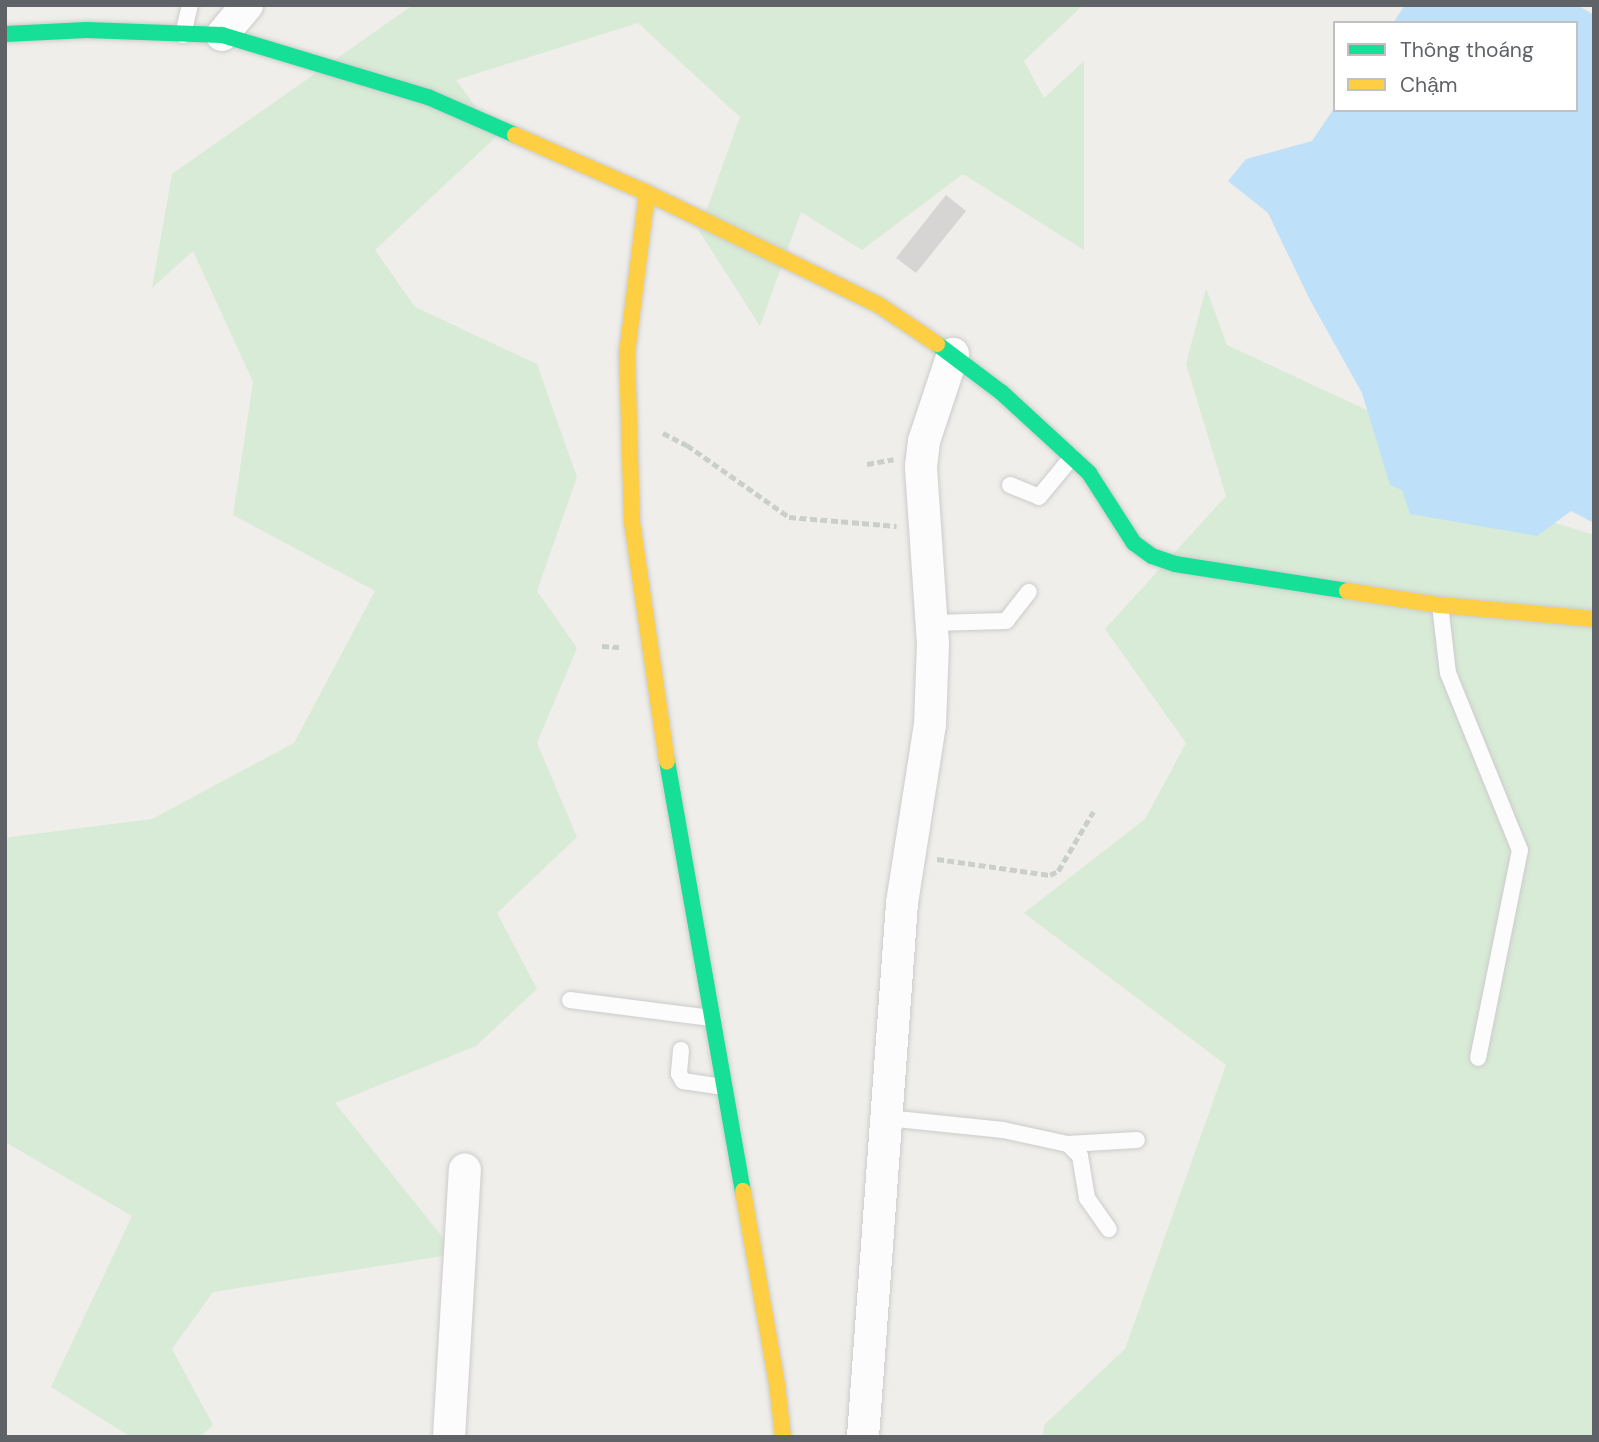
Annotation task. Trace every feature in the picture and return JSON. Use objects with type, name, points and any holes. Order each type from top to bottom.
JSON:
[{"type":"street","points":[[222,35],[247,5]]},
{"type":"street","points":[[5,34],[86,30],[222,35],[428,97],[647,193],[879,305],[953,354],[1001,392],[1089,473],[1134,543],[1152,556],[1175,564],[1440,605],[1594,619]]},
{"type":"street","points":[[647,193],[627,353],[632,522],[670,783],[777,1384],[783,1437]]},
{"type":"street","points":[[863,1437],[902,903],[930,725],[932,624],[921,466],[924,441],[953,354]]},
{"type":"street","points":[[449,1437],[465,1169]]},
{"type":"lane","points":[[183,35],[190,5]]},
{"type":"lane","points":[[1010,485],[1039,497],[1072,457]]},
{"type":"lane","points":[[932,624],[1006,621],[1030,592]]},
{"type":"lane","points":[[1440,605],[1448,673],[1520,850],[1478,1058]]},
{"type":"lane","points":[[570,1000],[711,1018]]},
{"type":"lane","points":[[681,1050],[679,1074],[682,1081],[723,1087]]},
{"type":"lane","points":[[887,1118],[1003,1130],[1068,1144],[1136,1140]]},
{"type":"lane","points":[[1068,1144],[1080,1156],[1087,1198],[1109,1229]]},
{"type":"path","points":[[629,422],[646,424],[687,445],[789,517],[925,528]]},
{"type":"path","points":[[910,855],[1050,875],[1058,871],[1093,812]]},
{"type":"green space","points":[[413,5],[1083,5],[1024,61],[1044,98],[1084,61],[1084,250],[963,174],[862,250],[801,212],[760,326],[699,231],[740,117],[638,23],[456,80],[497,136],[375,250],[415,307],[537,364],[577,477],[537,591],[577,648],[537,743],[577,837],[497,913],[537,989],[476,1046],[335,1103],[456,1254],[213,1292],[172,1349],[213,1425],[200,1437],[131,1437],[51,1387],[132,1216],[5,1142],[5,841],[10,837],[152,819],[294,743],[375,591],[233,515],[253,382],[193,251],[152,288],[172,174]]},
{"type":"green space","points":[[1206,288],[1227,345],[1429,439],[1470,496],[1594,535],[1594,1437],[1043,1437],[1044,1425],[1125,1349],[1226,1065],[1024,913],[1145,819],[1186,743],[1105,629],[1226,496],[1186,364]]},
{"type":"water","points":[[1405,5],[1577,5],[1594,15],[1594,523],[1571,511],[1537,536],[1410,514],[1402,490],[1390,485],[1362,393],[1310,300],[1268,213],[1228,181],[1246,159],[1312,141],[1333,110],[1578,112],[1578,21],[1394,21]]},
{"type":"building","points":[[946,195],[966,211],[916,273],[896,258]]},
{"type":"traffic: fast","points":[[5,34],[87,30],[222,35],[428,97],[515,135]]},
{"type":"traffic: fast","points":[[937,344],[1001,392],[1089,473],[1134,543],[1152,556],[1175,564],[1347,591]]},
{"type":"traffic: fast","points":[[667,761],[743,1191]]},
{"type":"traffic: slow","points":[[515,135],[647,193],[879,305],[937,344]]},
{"type":"traffic: slow","points":[[647,193],[627,353],[632,522],[667,761]]},
{"type":"traffic: slow","points":[[1347,591],[1440,605],[1594,619]]},
{"type":"traffic: slow","points":[[743,1191],[777,1384],[783,1437]]}]
